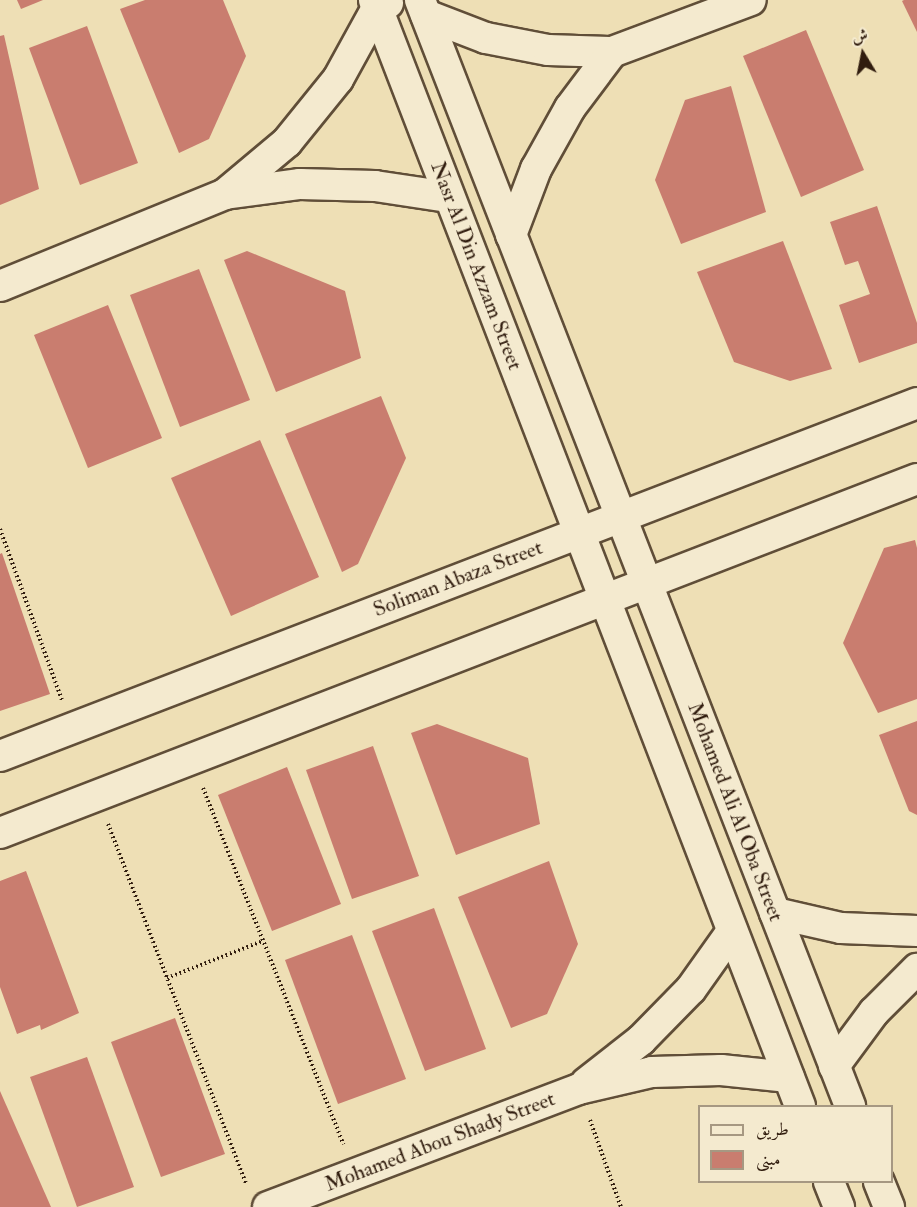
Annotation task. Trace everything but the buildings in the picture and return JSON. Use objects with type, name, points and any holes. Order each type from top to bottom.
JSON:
[{"type":"street","points":[[423,8],[496,40],[548,50],[612,52],[751,0]]},
{"type":"street","points":[[225,194],[287,142],[338,79],[382,3]]},
{"type":"street","name":"Nasr Al Din Azzam Street","points":[[382,3],[450,197],[579,533]]},
{"type":"street","name":"Nasr Al Din Azzam Street","points":[[423,8],[621,517]]},
{"type":"street","points":[[511,235],[536,170],[570,108],[612,52]]},
{"type":"street","points":[[0,286],[225,194],[300,184],[375,186],[450,197]]},
{"type":"street","name":"Soliman Abaza Street","points":[[0,756],[917,403]]},
{"type":"street","points":[[0,833],[917,480]]},
{"type":"street","name":"Mohamed Ali Al Oba Street","points":[[621,517],[849,1105]]},
{"type":"street","points":[[579,533],[799,1105]]},
{"type":"street","points":[[775,913],[841,928],[917,931]]},
{"type":"street","name":"Mohamed Abou Shady Street","points":[[579,1089],[641,1040],[691,989],[732,931]]},
{"type":"street","points":[[834,1066],[874,1012],[917,969]]},
{"type":"street","name":"Mohamed Abou Shady Street","points":[[268,1207],[343,1189],[579,1089],[652,1072],[721,1070],[789,1077]]},
{"type":"street","points":[[829,1183],[839,1207]]},
{"type":"street","points":[[879,1183],[889,1207]]},
{"type":"path","points":[[0,529],[72,729]]},
{"type":"path","points":[[192,760],[263,941],[343,1189]]},
{"type":"path","points":[[98,796],[246,1185]]},
{"type":"path","points":[[167,978],[263,941]]},
{"type":"path","points":[[579,1089],[621,1207]]}]
